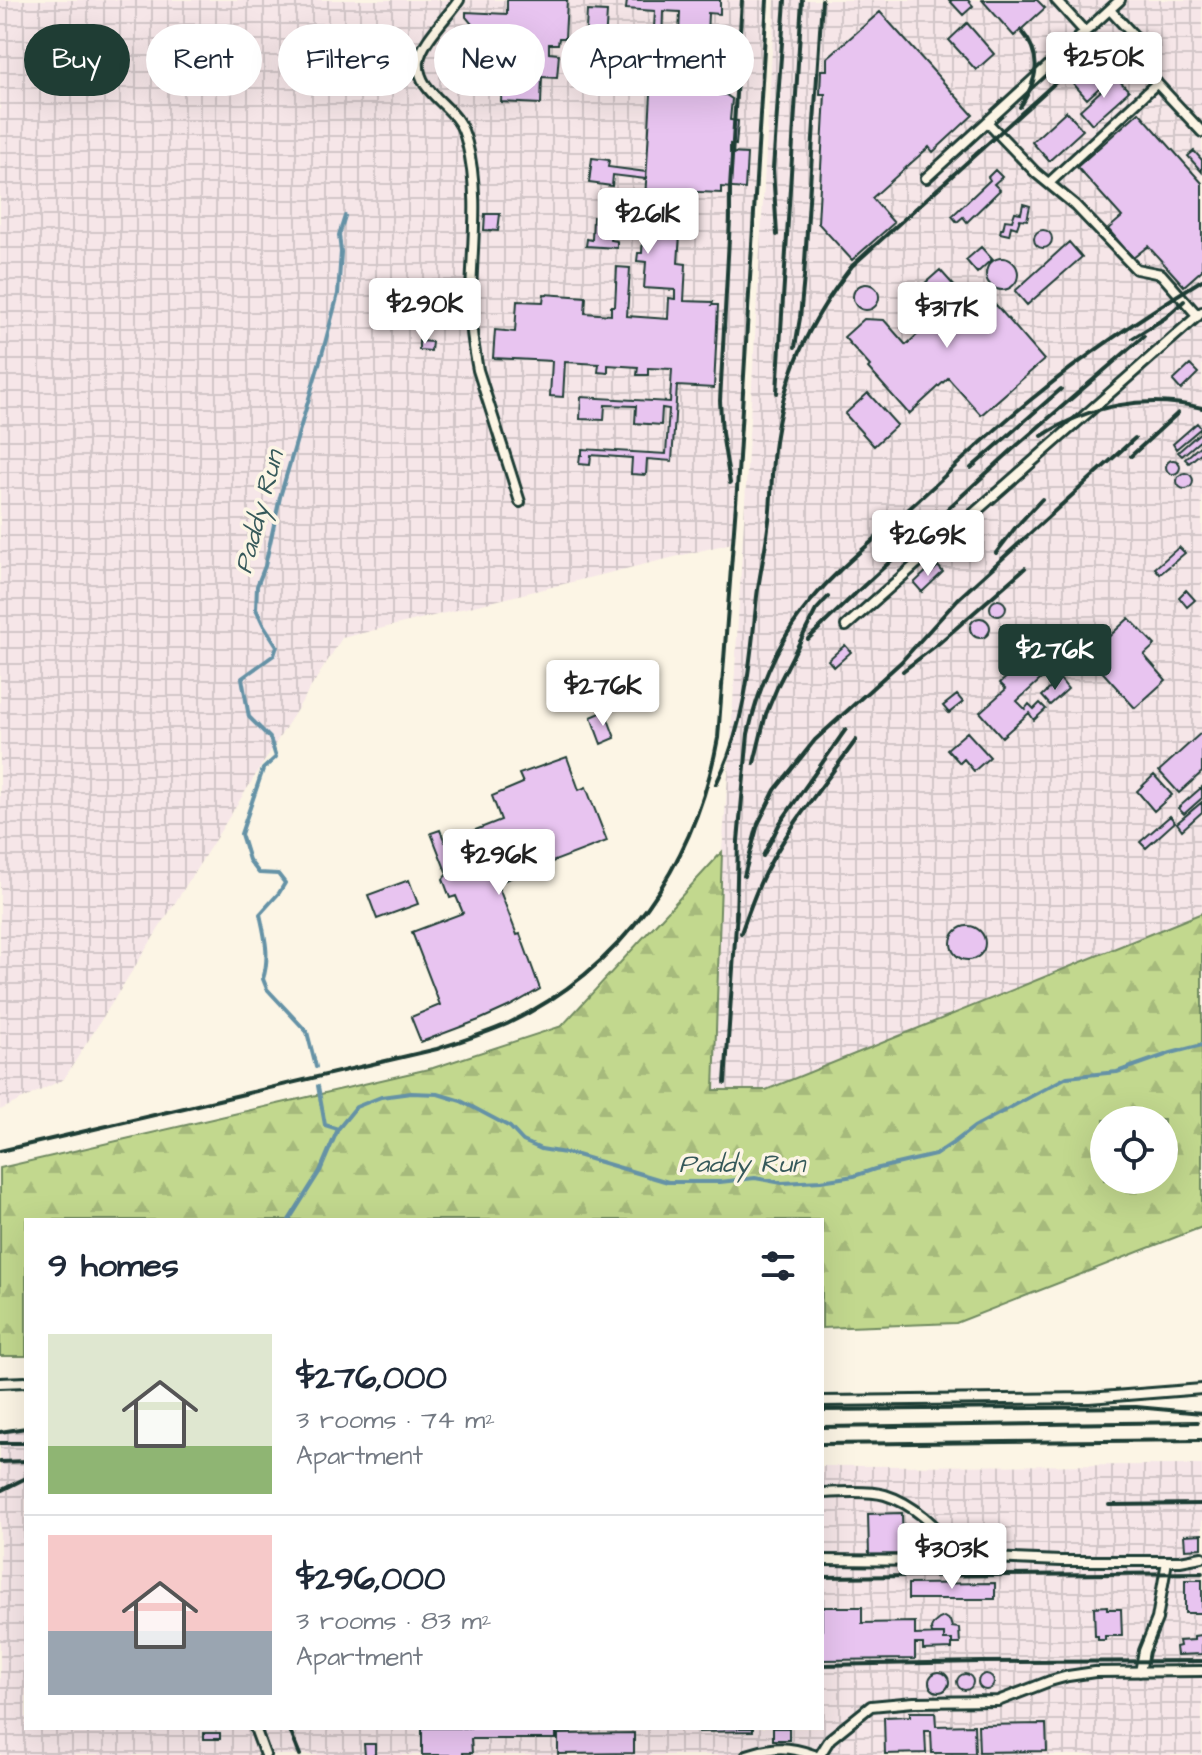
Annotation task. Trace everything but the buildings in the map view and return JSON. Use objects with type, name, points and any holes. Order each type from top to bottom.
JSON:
[{"type":"lane","points":[[459,0],[423,49],[419,73],[425,85],[460,122],[467,141],[474,227],[472,339],[478,370],[520,502]]},
{"type":"lane","points":[[1056,0],[1085,32]]},
{"type":"lane","points":[[926,178],[1120,0]]},
{"type":"lane","points":[[1110,10],[1148,51],[1152,78],[1202,132]]},
{"type":"lane","points":[[1049,183],[1157,83]]},
{"type":"lane","points":[[846,626],[1200,314],[1161,274],[1136,269],[1075,205],[1036,173],[987,122]]},
{"type":"lane","points":[[0,1383],[24,1382]]},
{"type":"lane","points":[[824,1401],[1089,1398],[1202,1389]]},
{"type":"lane","points":[[824,1493],[884,1495],[895,1499],[916,1509],[964,1557]]},
{"type":"lane","points":[[824,1560],[938,1561],[964,1557],[1180,1561],[1202,1557]]},
{"type":"lane","points":[[1140,1672],[1144,1651],[1157,1619],[1167,1561]]},
{"type":"lane","points":[[747,1755],[765,1749],[793,1748],[817,1755],[830,1739],[871,1706],[998,1701],[1068,1676],[1095,1672],[1202,1671]]},
{"type":"lane","points":[[256,1730],[265,1755]]},
{"type":"shaded area","points":[[0,0],[765,0],[732,543],[342,638],[64,1079],[0,1110]]},
{"type":"shaded area","points":[[775,0],[1202,0],[1202,913],[766,1090],[714,1090],[722,852]]},
{"type":"shaded area","points":[[24,1428],[24,1730],[824,1730],[824,1466],[1202,1465],[1202,1755],[0,1755],[0,1432]]},
{"type":"green space","points":[[722,852],[714,1090],[766,1090],[1202,913],[1202,1227],[956,1323],[824,1328],[824,1218],[24,1218],[24,1356],[0,1356],[0,1168],[433,1068],[562,1026]]},
{"type":"waterway","name":"Paddy Run","points":[[316,1067],[307,1032],[267,989],[263,979],[266,954],[260,914],[285,883],[278,874],[259,873],[249,860],[241,834],[263,769],[276,757],[270,738],[249,717],[242,678],[274,655],[277,646],[256,609],[257,586],[338,294],[339,235],[345,216]]},
{"type":"waterway","name":"Paddy Run","points":[[318,1086],[325,1125],[338,1129],[356,1107],[381,1097],[411,1093],[438,1094],[461,1101],[510,1127],[523,1141],[541,1149],[577,1155],[668,1182],[755,1178],[782,1183],[854,1176],[935,1155],[974,1127],[1067,1077],[1117,1072],[1202,1045]]},
{"type":"waterway","points":[[290,1218],[320,1171],[338,1129]]},
{"type":"railway","points":[[730,483],[720,401],[742,0]]},
{"type":"railway","points":[[0,1151],[437,1049],[490,1031],[549,1001],[586,973],[619,942],[648,907],[672,869],[692,828],[718,738],[737,490],[767,0]]},
{"type":"railway","points":[[777,235],[773,169],[785,0]]},
{"type":"railway","points":[[777,393],[802,0]]},
{"type":"railway","points":[[795,347],[804,277],[822,0]]},
{"type":"railway","points":[[1020,107],[1031,87],[1036,68],[1033,49],[1021,30]]},
{"type":"railway","points":[[716,784],[733,742],[744,697],[769,518],[778,423],[791,374],[810,330],[852,266],[1107,36]]},
{"type":"railway","points":[[736,919],[738,841],[748,734],[769,670],[802,612],[840,570],[1021,407],[1097,349],[1202,280]]},
{"type":"railway","points":[[1133,338],[1165,318],[1184,301]]},
{"type":"railway","points":[[808,639],[1014,448],[1144,336]]},
{"type":"railway","points":[[971,468],[1061,389]]},
{"type":"railway","points":[[1042,436],[1079,417],[1119,405],[1160,402],[1202,408]]},
{"type":"railway","points":[[1131,456],[1178,413]]},
{"type":"railway","points":[[744,876],[758,824],[775,790],[815,740],[901,662],[958,599],[1135,438]]},
{"type":"railway","points":[[996,553],[1042,499]]},
{"type":"railway","points":[[903,671],[1025,568]]},
{"type":"railway","points":[[754,763],[766,714],[779,683],[816,610],[828,597]]},
{"type":"railway","points":[[763,856],[780,823],[846,729]]},
{"type":"railway","points":[[741,933],[759,884],[776,852],[856,740]]},
{"type":"railway","points":[[725,1083],[737,911]]},
{"type":"railway","points":[[824,1410],[1136,1407],[1202,1413]]},
{"type":"railway","points":[[824,1427],[1198,1422]]},
{"type":"railway","points":[[0,1432],[24,1428]]},
{"type":"railway","points":[[824,1444],[1202,1440]]},
{"type":"railway","points":[[0,1443],[24,1443]]},
{"type":"railway","points":[[0,1462],[24,1461]]},
{"type":"railway","points":[[0,1491],[24,1479]]},
{"type":"railway","points":[[1109,1505],[1202,1504]]},
{"type":"railway","points":[[824,1577],[1202,1573]]},
{"type":"railway","points":[[824,1665],[1202,1661]]},
{"type":"railway","points":[[290,1730],[300,1755]]}]
